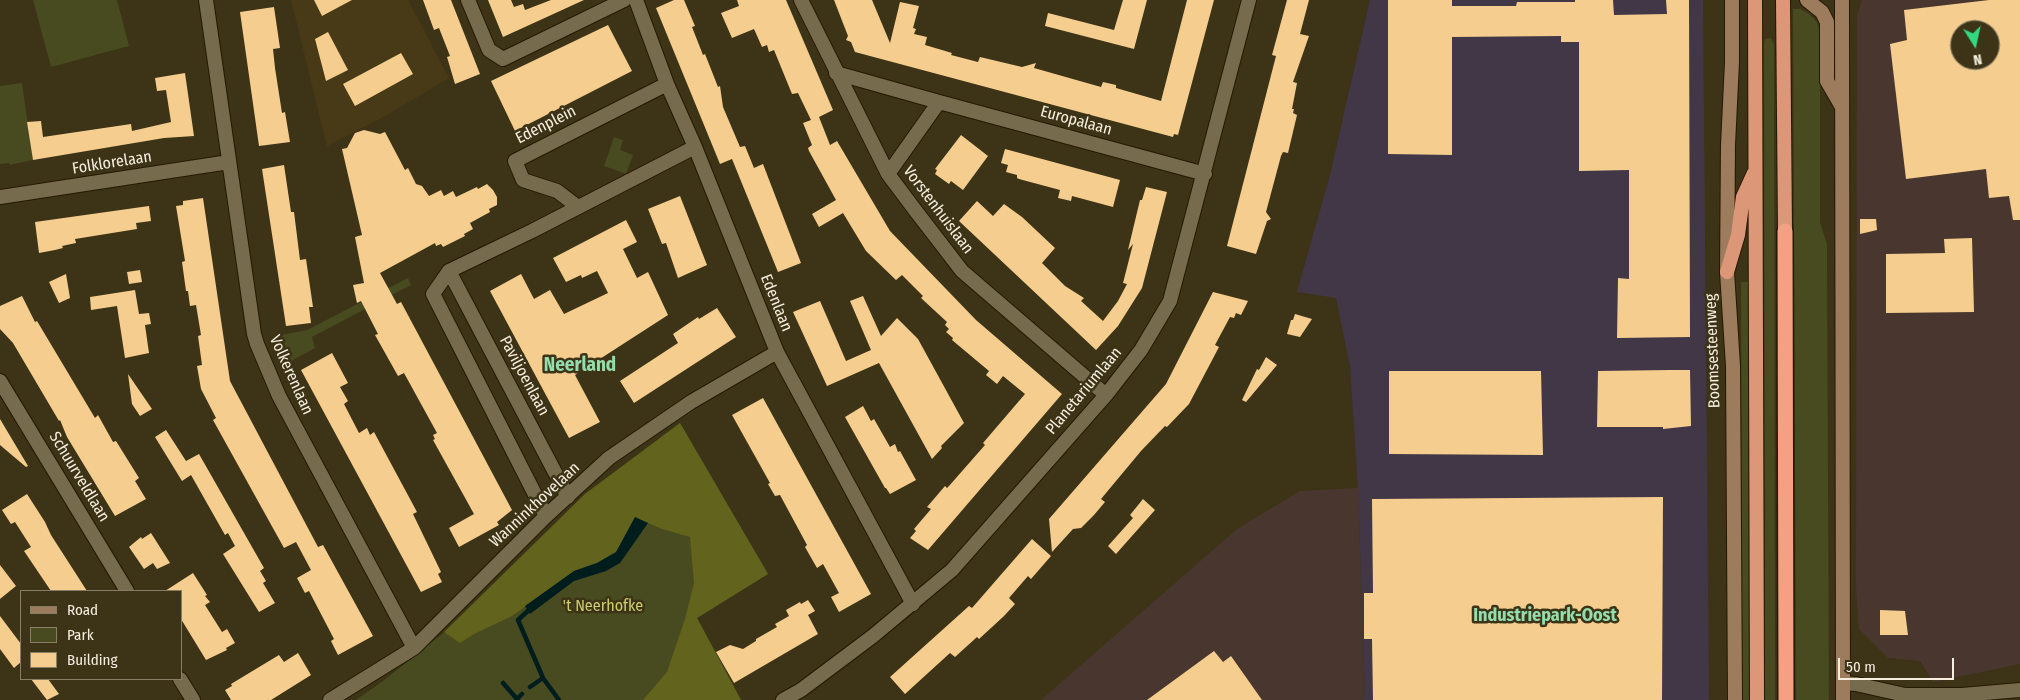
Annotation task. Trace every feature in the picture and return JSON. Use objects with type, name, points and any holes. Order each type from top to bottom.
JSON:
[{"type":"highway","points":[[1783,0],[1786,700]]},
{"type":"highway","points":[[1756,1],[1758,700]]},
{"type":"highway","points":[[1727,272],[1738,235],[1742,197],[1756,170]]},
{"type":"main road","name":"Boomsesteenweg","points":[[1732,0],[1727,272],[1733,366],[1735,700]]},
{"type":"main road","points":[[1807,0],[1822,12],[1826,22],[1827,81],[1842,108]]},
{"type":"main road","points":[[1842,0],[1843,700]]},
{"type":"street","name":"Volkerenlaan","points":[[206,0],[254,334],[262,359],[279,396],[414,648]]},
{"type":"street","points":[[468,0],[489,50],[503,58],[624,0]]},
{"type":"street","name":"Edenlaan","points":[[636,0],[668,84],[777,352],[913,604]]},
{"type":"street","name":"Vorstenhuislaan","points":[[802,0],[836,73],[888,174],[962,271],[1106,395]]},
{"type":"street","name":"Planetariumlaan","points":[[783,700],[801,690],[859,647],[952,570],[1106,395],[1141,350],[1170,301],[1205,174],[1249,0]]},
{"type":"street","name":"Europalaan","points":[[836,73],[1205,174]]},
{"type":"street","name":"Edenplein","points":[[578,207],[557,191],[523,180],[515,161],[668,84]]},
{"type":"street","points":[[888,174],[938,102]]},
{"type":"street","points":[[546,516],[433,294],[449,271],[695,147]]},
{"type":"street","name":"Folklorelaan","points":[[0,197],[229,162]]},
{"type":"street","name":"Paviljoenlaan","points":[[449,271],[568,497]]},
{"type":"street","name":"Wanninkhovelaan","points":[[330,700],[414,648],[546,516],[609,458],[691,402],[777,352]]},
{"type":"street","name":"Schuurveldlaan","points":[[0,381],[126,590]]},
{"type":"street","points":[[181,680],[193,700]]},
{"type":"street","points":[[1843,683],[1914,695],[1962,695],[2020,690]]},
{"type":"shaded area","points":[[291,0],[408,0],[449,78],[387,115],[327,146]]},
{"type":"shaded area","points":[[1370,0],[1703,0],[1709,700],[1365,700],[1358,488],[1350,366],[1336,298],[1297,292],[1330,175]]},
{"type":"shaded area","points":[[1862,0],[2020,0],[2020,664],[1933,682],[1920,661],[1888,658],[1859,629],[1856,588],[1857,16]]},
{"type":"shaded area","points":[[680,423],[768,574],[697,618],[741,700],[643,700],[667,672],[685,619],[694,583],[690,537],[662,529],[636,518],[616,552],[597,563],[574,571],[512,616],[474,634],[460,643],[444,632],[585,494]]},
{"type":"shaded area","points":[[1358,488],[1365,700],[1041,700],[1237,529],[1300,491]]},
{"type":"green space","points":[[33,0],[117,0],[129,46],[51,67]]},
{"type":"green space","points":[[1793,9],[1800,9],[1808,13],[1817,22],[1820,33],[1820,222],[1827,244],[1829,700],[1796,700]]},
{"type":"green space","points":[[1771,38],[1774,45],[1775,700],[1765,700],[1764,45],[1765,39]]},
{"type":"green space","points":[[22,83],[33,160],[10,165],[9,163],[0,164],[0,86]]},
{"type":"green space","points":[[614,137],[623,140],[620,150],[633,155],[626,174],[604,166]]},
{"type":"green space","points":[[408,278],[411,285],[312,337],[315,348],[282,366],[276,336],[307,330]]},
{"type":"green space","points":[[1741,282],[1748,282],[1749,700],[1742,700]]},
{"type":"green space","name":"'t Neerhofke","points":[[680,423],[768,574],[697,618],[741,700],[356,700],[451,627],[585,494]]},
{"type":"water","points":[[635,517],[648,523],[620,563],[606,571],[574,581],[530,614],[525,606],[574,571],[597,563],[616,552]]},
{"type":"building","points":[[314,0],[352,0],[322,16]]},
{"type":"building","points":[[423,0],[451,0],[480,74],[455,84],[447,57],[450,56],[439,28],[434,30]]},
{"type":"building","points":[[488,0],[511,0],[514,7],[523,4],[525,10],[551,0],[584,0],[503,37]]},
{"type":"building","points":[[674,0],[684,0],[695,26],[692,27],[703,55],[705,54],[718,87],[720,86],[723,107],[740,147],[745,146],[754,168],[763,164],[801,263],[778,272],[732,159],[720,164],[656,8]]},
{"type":"building","points":[[737,0],[786,0],[833,110],[819,117],[830,145],[837,141],[890,231],[976,320],[1062,394],[928,550],[910,538],[916,531],[914,529],[931,509],[927,507],[945,486],[947,488],[949,486],[985,445],[983,443],[1025,394],[1003,376],[997,384],[986,375],[989,371],[952,340],[953,338],[946,332],[949,329],[945,325],[947,322],[921,298],[923,296],[902,275],[896,280],[866,251],[843,213],[819,227],[812,214],[836,200],[808,148],[812,145],[803,123],[811,120],[798,93],[792,94],[774,50],[769,52],[767,45],[762,47],[754,29],[732,38],[721,13],[739,6]]},
{"type":"building","points":[[834,0],[872,0],[890,43],[900,2],[919,6],[913,28],[916,29],[914,34],[927,37],[925,45],[952,53],[951,55],[978,62],[980,57],[1022,67],[1036,63],[1034,68],[1101,87],[1103,82],[1116,85],[1116,88],[1161,101],[1187,0],[1214,0],[1178,135],[1174,134],[1173,137],[855,52],[851,42],[846,40],[848,36]]},
{"type":"building","points":[[1123,0],[1147,0],[1134,49],[1045,26],[1048,13],[1114,30]]},
{"type":"building","points":[[1287,0],[1309,0],[1300,34],[1309,36],[1293,82],[1297,83],[1292,109],[1294,109],[1293,113],[1297,115],[1288,153],[1283,152],[1281,156],[1266,212],[1271,219],[1267,221],[1256,254],[1227,246],[1276,56],[1272,55]]},
{"type":"building","points":[[1388,0],[1452,0],[1452,6],[1516,6],[1517,2],[1613,0],[1614,15],[1667,14],[1666,0],[1689,0],[1690,337],[1617,338],[1618,278],[1629,279],[1629,170],[1579,171],[1579,42],[1561,42],[1561,36],[1452,37],[1452,155],[1388,154]]},
{"type":"building","points":[[1989,0],[2020,0],[2020,220],[2013,220],[2009,196],[1989,198],[1986,169],[1906,179],[1890,44],[1907,40],[1904,10]]},
{"type":"building","points":[[274,7],[280,48],[273,49],[275,68],[282,113],[285,112],[290,142],[259,146],[240,12]]},
{"type":"building","points":[[608,25],[632,71],[515,131],[491,81]]},
{"type":"building","points":[[328,32],[348,70],[326,81],[315,39]]},
{"type":"building","points":[[401,53],[413,74],[355,106],[343,84]]},
{"type":"building","points":[[185,73],[194,136],[164,138],[33,160],[27,122],[41,121],[43,137],[131,124],[132,131],[171,122],[166,90],[157,91],[155,78]]},
{"type":"building","points":[[364,130],[380,134],[385,132],[405,170],[408,168],[416,184],[422,186],[429,196],[441,190],[444,196],[453,191],[456,197],[487,184],[497,197],[497,205],[489,209],[490,212],[470,223],[473,229],[464,234],[465,236],[443,247],[441,244],[436,246],[435,243],[380,273],[397,304],[401,302],[512,510],[497,522],[499,525],[459,547],[449,528],[474,514],[433,440],[435,439],[433,435],[437,433],[404,373],[398,376],[375,335],[378,334],[361,301],[357,303],[353,285],[364,283],[355,237],[362,235],[342,149],[347,148],[355,133]]},
{"type":"building","points":[[961,135],[988,156],[963,190],[951,181],[949,184],[935,174],[937,170],[935,169]]},
{"type":"building","points":[[1005,149],[1120,180],[1113,207],[1072,196],[1071,201],[1058,198],[1060,190],[1017,178],[1017,175],[1006,172],[1008,165],[1001,163]]},
{"type":"building","points":[[284,165],[291,212],[294,212],[300,260],[306,259],[313,307],[309,307],[311,323],[286,326],[262,169]]},
{"type":"building","points":[[1146,187],[1167,192],[1142,288],[1118,326],[1096,350],[959,221],[977,201],[993,216],[1004,204],[1022,217],[1055,248],[1042,263],[1065,286],[1084,298],[1081,301],[1103,321],[1118,301],[1127,284],[1123,283],[1133,244],[1128,250],[1140,200],[1142,200]]},
{"type":"building","points":[[680,196],[707,265],[678,278],[666,243],[662,244],[648,209]]},
{"type":"building","points":[[203,198],[230,381],[318,547],[323,545],[373,636],[338,655],[331,641],[334,639],[309,591],[305,593],[297,578],[311,570],[296,542],[284,548],[213,420],[216,418],[201,389],[197,366],[202,365],[198,336],[201,335],[196,305],[190,306],[188,291],[186,291],[182,262],[185,261],[176,206],[183,205],[183,201]]},
{"type":"building","points":[[149,206],[151,221],[136,223],[137,229],[75,239],[76,243],[39,253],[35,222]]},
{"type":"building","points":[[1860,219],[1876,219],[1877,230],[1860,234]]},
{"type":"building","points":[[626,220],[637,242],[623,249],[637,278],[648,272],[668,315],[575,375],[600,422],[569,438],[490,291],[521,274],[534,299],[550,290],[564,314],[608,293],[597,271],[582,278],[581,275],[566,282],[553,258]]},
{"type":"building","points":[[1972,238],[1974,312],[1886,313],[1886,254],[1945,253],[1944,239]]},
{"type":"building","points":[[140,270],[142,282],[129,284],[127,272]]},
{"type":"building","points":[[66,274],[70,298],[59,303],[49,282]]},
{"type":"building","points":[[135,290],[139,314],[149,313],[151,324],[145,325],[149,353],[125,358],[117,306],[91,310],[90,297]]},
{"type":"building","points":[[1213,292],[1248,301],[1241,315],[1236,313],[1234,318],[1230,317],[1215,345],[1219,347],[1189,404],[1141,451],[1101,499],[1105,502],[1094,515],[1081,528],[1073,529],[1052,552],[1049,519],[1166,384]]},
{"type":"building","points":[[22,296],[35,322],[37,321],[95,418],[98,415],[113,442],[116,441],[139,478],[135,481],[146,499],[115,516],[13,343],[0,329],[0,306]]},
{"type":"building","points":[[863,296],[881,336],[897,318],[918,339],[964,423],[941,446],[942,448],[932,459],[879,363],[827,386],[793,312],[820,301],[846,361],[871,350],[850,301]]},
{"type":"building","points":[[717,308],[736,337],[634,403],[620,381],[678,343],[673,334],[698,317],[699,319]]},
{"type":"building","points":[[1295,314],[1312,319],[1300,337],[1287,334]]},
{"type":"building","points":[[332,353],[348,383],[340,387],[348,401],[344,404],[359,433],[367,428],[370,435],[374,432],[417,512],[413,514],[441,572],[438,574],[442,582],[421,592],[301,370]]},
{"type":"building","points":[[1266,357],[1277,365],[1246,402],[1242,400],[1257,369],[1259,370]]},
{"type":"building","points":[[1690,370],[1691,426],[1663,429],[1663,427],[1597,427],[1598,371]]},
{"type":"building","points":[[1389,371],[1541,371],[1543,455],[1389,454]]},
{"type":"building","points":[[128,374],[152,409],[140,416],[132,404]]},
{"type":"building","points":[[763,398],[871,594],[839,612],[831,597],[839,593],[823,564],[817,568],[780,495],[775,496],[768,484],[770,483],[732,415]]},
{"type":"building","points":[[863,406],[871,421],[874,419],[890,447],[895,444],[916,480],[890,494],[845,417]]},
{"type":"building","points":[[0,419],[28,466],[26,467],[0,445]]},
{"type":"building","points":[[166,430],[186,461],[199,454],[264,568],[260,571],[266,581],[263,583],[275,603],[259,612],[223,554],[235,546],[228,533],[225,535],[191,475],[182,481],[155,437]]},
{"type":"building","points":[[27,494],[86,590],[50,590],[24,551],[31,547],[15,522],[11,524],[2,510]]},
{"type":"building","points":[[1663,497],[1662,700],[1373,700],[1372,639],[1364,639],[1364,593],[1373,593],[1372,499]]},
{"type":"building","points":[[1143,499],[1155,510],[1116,554],[1108,546],[1133,518],[1130,515]]},
{"type":"building","points":[[151,533],[170,563],[157,569],[153,563],[144,569],[129,547],[141,537],[142,539]]},
{"type":"building","points":[[1032,539],[1051,556],[1031,579],[1028,576],[1009,598],[1015,604],[979,639],[977,637],[955,657],[950,653],[905,694],[890,677],[969,606],[972,608]]},
{"type":"building","points":[[0,565],[16,586],[0,599]]},
{"type":"building","points":[[193,573],[210,602],[205,605],[222,632],[227,629],[235,643],[226,648],[227,650],[206,660],[182,621],[182,590],[167,590]]},
{"type":"building","points":[[808,600],[815,611],[808,615],[818,634],[734,683],[716,652],[730,645],[743,649],[777,627],[775,624],[789,616],[786,610]]},
{"type":"building","points":[[1880,610],[1905,611],[1908,635],[1880,635]]},
{"type":"building","points":[[0,616],[20,643],[20,663],[14,668],[0,649]]},
{"type":"building","points":[[1214,651],[1223,662],[1231,656],[1262,700],[1147,700]]},
{"type":"building","points":[[298,653],[311,675],[271,700],[231,700],[225,690],[232,686],[231,684],[279,655],[284,662]]},
{"type":"building","points":[[32,680],[49,680],[59,694],[47,700]]},
{"type":"waterway","points":[[531,608],[518,620],[543,678],[559,700]]},
{"type":"waterway","points":[[530,687],[543,678]]},
{"type":"waterway","points":[[503,683],[517,699],[522,694]]},
{"type":"district","name":"Neerland","points":[[580,366]]},
{"type":"district","name":"Industriepark-Oost","points":[[1545,616]]}]
